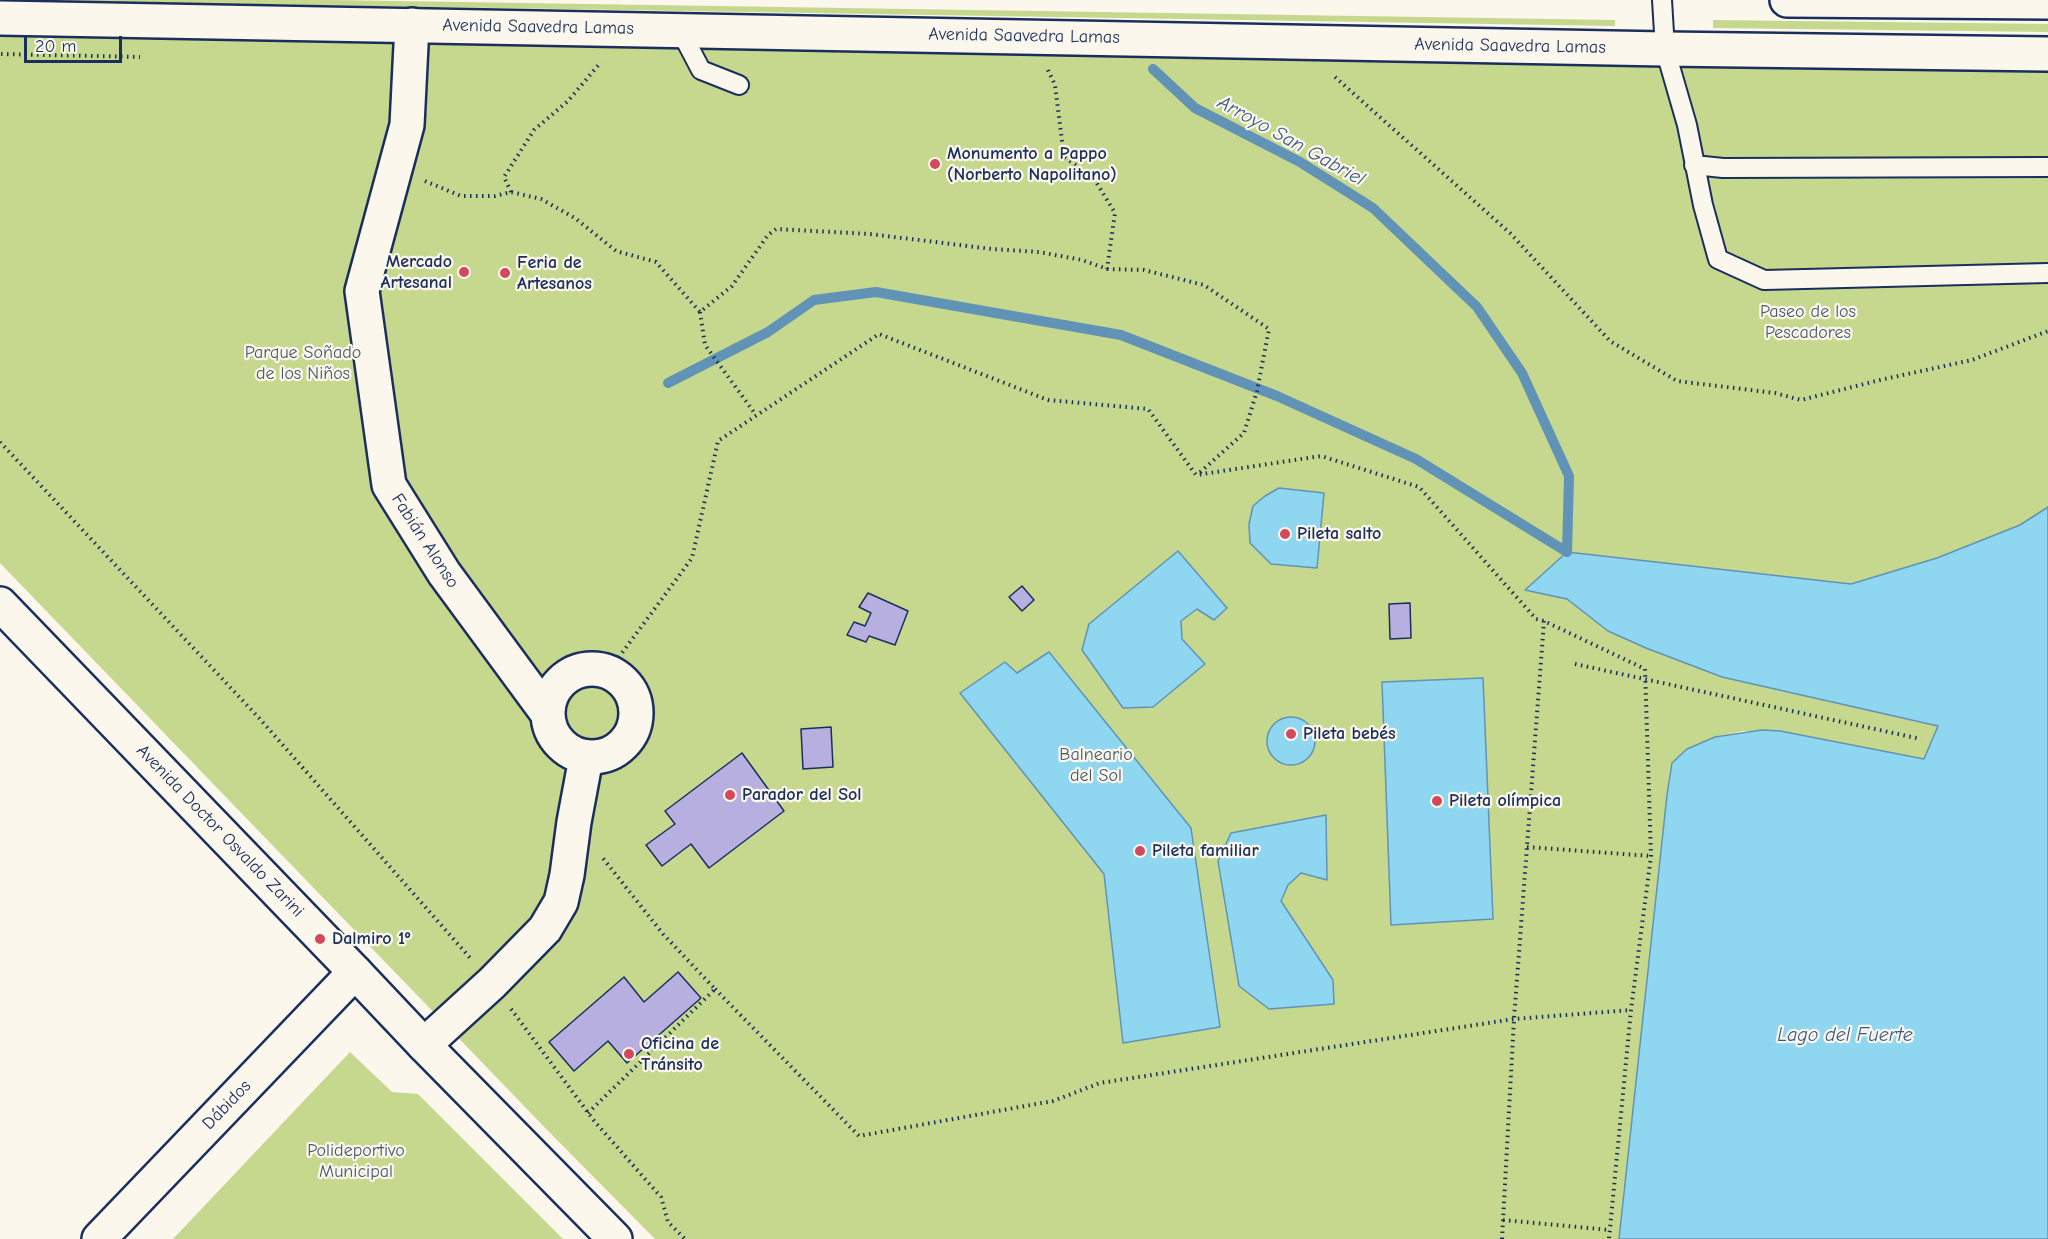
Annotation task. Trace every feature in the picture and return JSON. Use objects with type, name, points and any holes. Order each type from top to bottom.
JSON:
[{"type":"main road","points":[[1787,0],[2048,2]]},
{"type":"main road","name":"Avenida Saavedra Lamas","points":[[0,18],[2048,54]]},
{"type":"main road","name":"Fabián Alonso","points":[[412,25],[407,125],[362,291],[389,485],[444,573],[547,712],[551,733],[565,750],[585,758]]},
{"type":"main road","name":"Avenida Doctor Osvaldo Zarini","points":[[0,604],[423,1045],[615,1239]]},
{"type":"main road","points":[[423,1045],[492,983],[545,929],[561,902],[585,758],[607,756],[625,744],[635,725],[636,704],[626,684],[608,672],[587,669],[567,676],[552,692],[547,712]]},
{"type":"main road","name":"Dábidos","points":[[99,1239],[355,972]]},
{"type":"lane","points":[[1662,0],[1665,49],[1687,125],[1703,205],[1718,259],[1764,280],[2048,273]]},
{"type":"lane","points":[[680,30],[702,70],[739,85]]},
{"type":"lane","points":[[1694,165],[1723,168],[2048,167]]},
{"type":"path","points":[[511,192],[504,177],[534,130],[568,101],[604,59],[603,28]]},
{"type":"path","points":[[1044,62],[1055,85],[1064,157],[1093,177],[1115,213],[1107,269]]},
{"type":"path","points":[[1331,74],[1510,232],[1610,341],[1677,381],[1775,393],[1802,400],[1972,360],[2048,331]]},
{"type":"path","points":[[396,169],[461,196],[495,196],[511,192],[541,199],[575,218],[616,251],[656,262],[700,312],[705,345],[756,415]]},
{"type":"path","points":[[700,312],[732,286],[768,235],[776,229],[870,234],[992,249],[1039,252],[1082,260],[1107,269],[1144,270],[1204,285],[1269,328],[1257,391],[1244,433],[1196,475]]},
{"type":"path","points":[[608,672],[692,558],[718,441],[879,334],[1048,400],[1148,409],[1196,475]]},
{"type":"path","points":[[0,442],[259,718],[492,983],[588,1113],[662,1197],[668,1222],[685,1239]]},
{"type":"path","points":[[1196,475],[1322,456],[1419,487],[1536,620],[1544,621],[1645,669],[1651,856],[1631,1010],[1609,1239]]},
{"type":"path","points":[[1502,1239],[1514,1019],[1544,621]]},
{"type":"path","points":[[1575,664],[1921,739]]},
{"type":"path","points":[[574,822],[663,934],[860,1136],[1053,1101],[1100,1083],[1514,1019],[1631,1010]]},
{"type":"path","points":[[1527,847],[1651,856]]},
{"type":"path","points":[[588,1113],[715,989]]},
{"type":"path","points":[[1503,1221],[1610,1230]]},
{"type":"green space","points":[[0,0],[331,0],[1615,20],[1615,26]]},
{"type":"green space","points":[[1713,20],[2048,24],[2048,32],[1713,28]]},
{"type":"green space","points":[[0,33],[2048,68],[2048,507],[2020,525],[1937,558],[1851,584],[1567,552],[1526,590],[1567,599],[1608,631],[1722,677],[1938,725],[1924,759],[1780,731],[1743,731],[1715,737],[1667,795],[1619,1239],[655,1239],[0,563]]},
{"type":"green space","name":"Polideportivo Municipal","points":[[350,1052],[392,1092],[418,1094],[563,1239],[173,1239]]},
{"type":"water","name":"Pileta salto","points":[[1279,488],[1324,493],[1317,568],[1271,564],[1250,543],[1249,524],[1253,506]]},
{"type":"water","name":"Lago del Fuerte","points":[[2048,507],[2048,1239],[1619,1239],[1672,763],[1687,749],[1715,737],[1762,730],[1780,731],[1924,759],[1938,726],[1722,677],[1608,631],[1567,599],[1525,590],[1567,552],[1851,584],[1937,558],[2020,525]]},
{"type":"water","points":[[1178,551],[1227,608],[1214,620],[1197,609],[1181,621],[1182,639],[1205,664],[1153,707],[1123,708],[1082,650],[1089,624]]},
{"type":"water","name":"Pileta familiar","points":[[1049,652],[1191,828],[1220,1027],[1123,1043],[1104,874],[960,693],[1005,662],[1017,673]]},
{"type":"water","name":"Pileta olímpica","points":[[1483,678],[1493,919],[1391,925],[1382,682]]},
{"type":"water","name":"Pileta bebés","points":[[1286,717],[1296,717],[1311,727],[1315,741],[1314,750],[1305,761],[1296,765],[1286,765],[1271,755],[1267,746],[1267,736],[1277,721]]},
{"type":"water","points":[[1326,815],[1327,880],[1301,873],[1288,885],[1281,901],[1333,980],[1334,1004],[1269,1009],[1239,986],[1218,861],[1231,833]]},
{"type":"building","points":[[1022,586],[1034,600],[1022,611],[1009,597]]},
{"type":"building","points":[[868,593],[908,611],[895,645],[869,636],[866,642],[847,635],[854,622],[865,626],[871,613],[859,607]]},
{"type":"building","points":[[1410,603],[1411,638],[1390,639],[1389,604]]},
{"type":"building","points":[[831,727],[833,767],[803,769],[801,729]]},
{"type":"building","name":"Parador del Sol","points":[[742,753],[784,811],[709,868],[691,844],[662,866],[646,845],[675,824],[665,811]]},
{"type":"building","points":[[678,972],[701,998],[627,1063],[608,1041],[574,1071],[549,1042],[624,977],[644,1002]]},
{"type":"waterway","name":"Arroyo San Gabriel","points":[[1153,69],[1195,108],[1300,162],[1373,208],[1477,307],[1522,373],[1569,476],[1567,552]]},
{"type":"waterway","points":[[668,383],[768,332],[814,300],[876,292],[1121,335],[1277,396],[1416,459],[1567,552]]},
{"type":"place","name":"Monumento a Pappo (Norberto Napolitano)","points":[[935,164]]},
{"type":"place","name":"Mercado Artesanal","points":[[464,272]]},
{"type":"place","name":"Feria de Artesanos","points":[[505,273]]},
{"type":"place","name":"Pileta salto","points":[[1285,534]]},
{"type":"place","name":"Pileta bebés","points":[[1291,734]]},
{"type":"place","name":"Parador del Sol","points":[[730,795]]},
{"type":"place","name":"Pileta olímpica","points":[[1437,801]]},
{"type":"place","name":"Pileta familiar","points":[[1140,851]]},
{"type":"place","name":"Dalmiro 1º","points":[[320,939]]},
{"type":"place","name":"Oficina de Tránsito","points":[[629,1054]]},
{"type":"park label","name":"Paseo de los Pescadores","points":[[1808,322]]},
{"type":"park label","name":"Parque Soñado de los Niños","points":[[303,364]]},
{"type":"park label","name":"Balneario del Sol","points":[[1096,765]]}]
